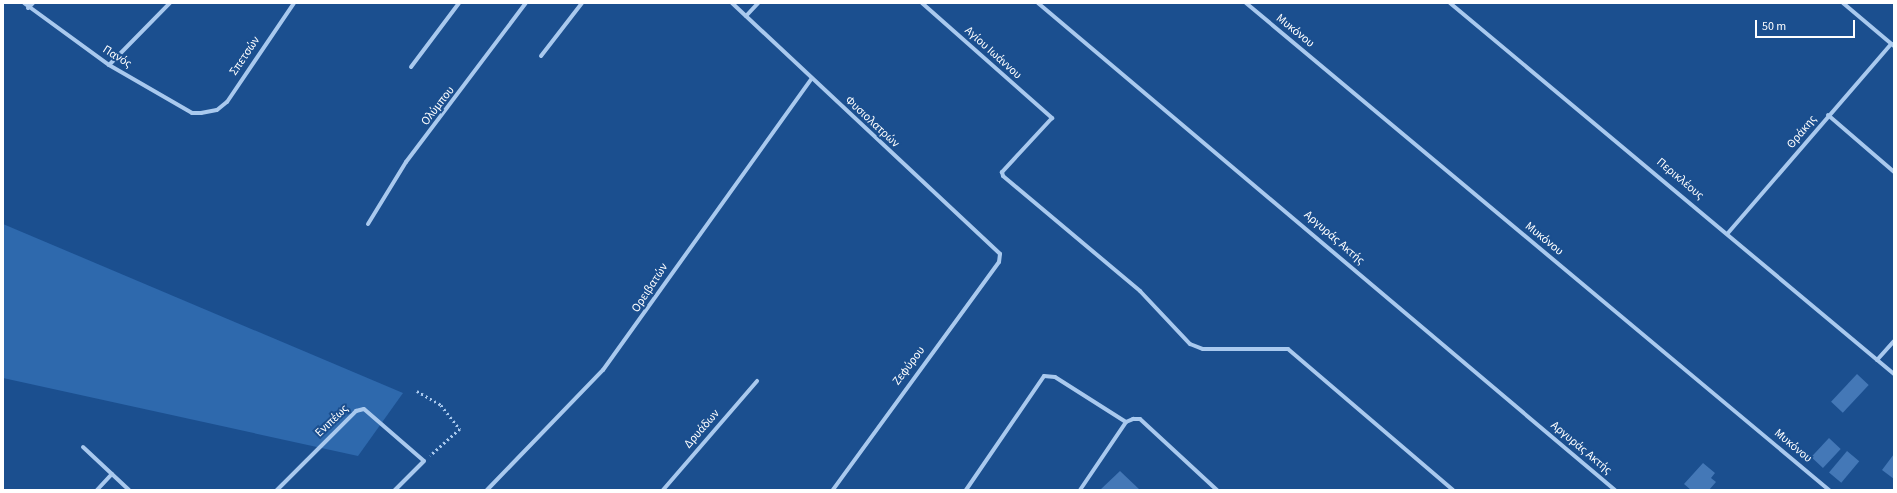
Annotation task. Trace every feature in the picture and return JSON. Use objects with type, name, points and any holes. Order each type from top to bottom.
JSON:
[{"type":"street","name":"Πανός","points":[[24,3],[28,8],[109,65],[192,112],[207,113]]},
{"type":"street","points":[[28,8],[33,3]]},
{"type":"street","points":[[109,65],[170,3]]},
{"type":"street","name":"Σπετσών","points":[[207,113],[227,102],[294,3]]},
{"type":"street","points":[[411,67],[459,3]]},
{"type":"street","name":"Ολύμπου","points":[[368,224],[406,162],[526,3]]},
{"type":"street","points":[[541,56],[582,3]]},
{"type":"street","name":"Φυσιολατρών","points":[[732,3],[811,79],[1000,254]]},
{"type":"street","points":[[746,16],[758,3]]},
{"type":"street","name":"Αγίου Ιωάννου","points":[[922,3],[1052,118],[1002,172],[1003,176],[1140,291],[1190,344],[1203,349],[1288,349],[1453,490]]},
{"type":"street","name":"Αργυράς Ακτής","points":[[1038,3],[1616,490]]},
{"type":"street","name":"Μυκόνου","points":[[1246,3],[1829,490]]},
{"type":"street","name":"Περικλέους","points":[[1450,3],[1728,233],[1894,374]]},
{"type":"street","points":[[1842,3],[1893,45]]},
{"type":"street","name":"Θράκης","points":[[1728,233],[1828,115],[1893,45]]},
{"type":"street","name":"Ορειβατών","points":[[487,490],[603,370],[811,79]]},
{"type":"street","points":[[1828,115],[1894,172]]},
{"type":"street","name":"Ζεφύρου","points":[[833,490],[999,262],[1000,254]]},
{"type":"street","points":[[1877,360],[1894,341]]},
{"type":"street","points":[[966,490],[1044,376],[1055,377],[1126,422]]},
{"type":"street","name":"Δρυάδων","points":[[663,490],[757,381]]},
{"type":"street","name":"Ενιπέως","points":[[276,490],[360,409],[372,412],[424,461]]},
{"type":"street","points":[[1080,490],[1126,422],[1140,419],[1217,490]]},
{"type":"street","points":[[84,447],[129,490]]},
{"type":"street","points":[[396,490],[424,461]]},
{"type":"street","points":[[97,490],[112,474]]},
{"type":"path","points":[[417,391],[441,405],[460,429],[424,461]]},
{"type":"shaded area","points":[[3,224],[403,393],[358,456],[3,378]]},
{"type":"building","points":[[1857,374],[1869,385],[1843,413],[1831,402]]},
{"type":"building","points":[[1829,438],[1841,449],[1823,468],[1811,457]]},
{"type":"building","points":[[1847,451],[1859,461],[1841,483],[1829,472]]},
{"type":"building","points":[[1894,454],[1894,479],[1882,470]]},
{"type":"building","points":[[1703,463],[1715,473],[1711,478],[1716,482],[1709,490],[1691,490],[1684,484]]},
{"type":"building","points":[[1120,471],[1140,490],[1100,490]]}]
